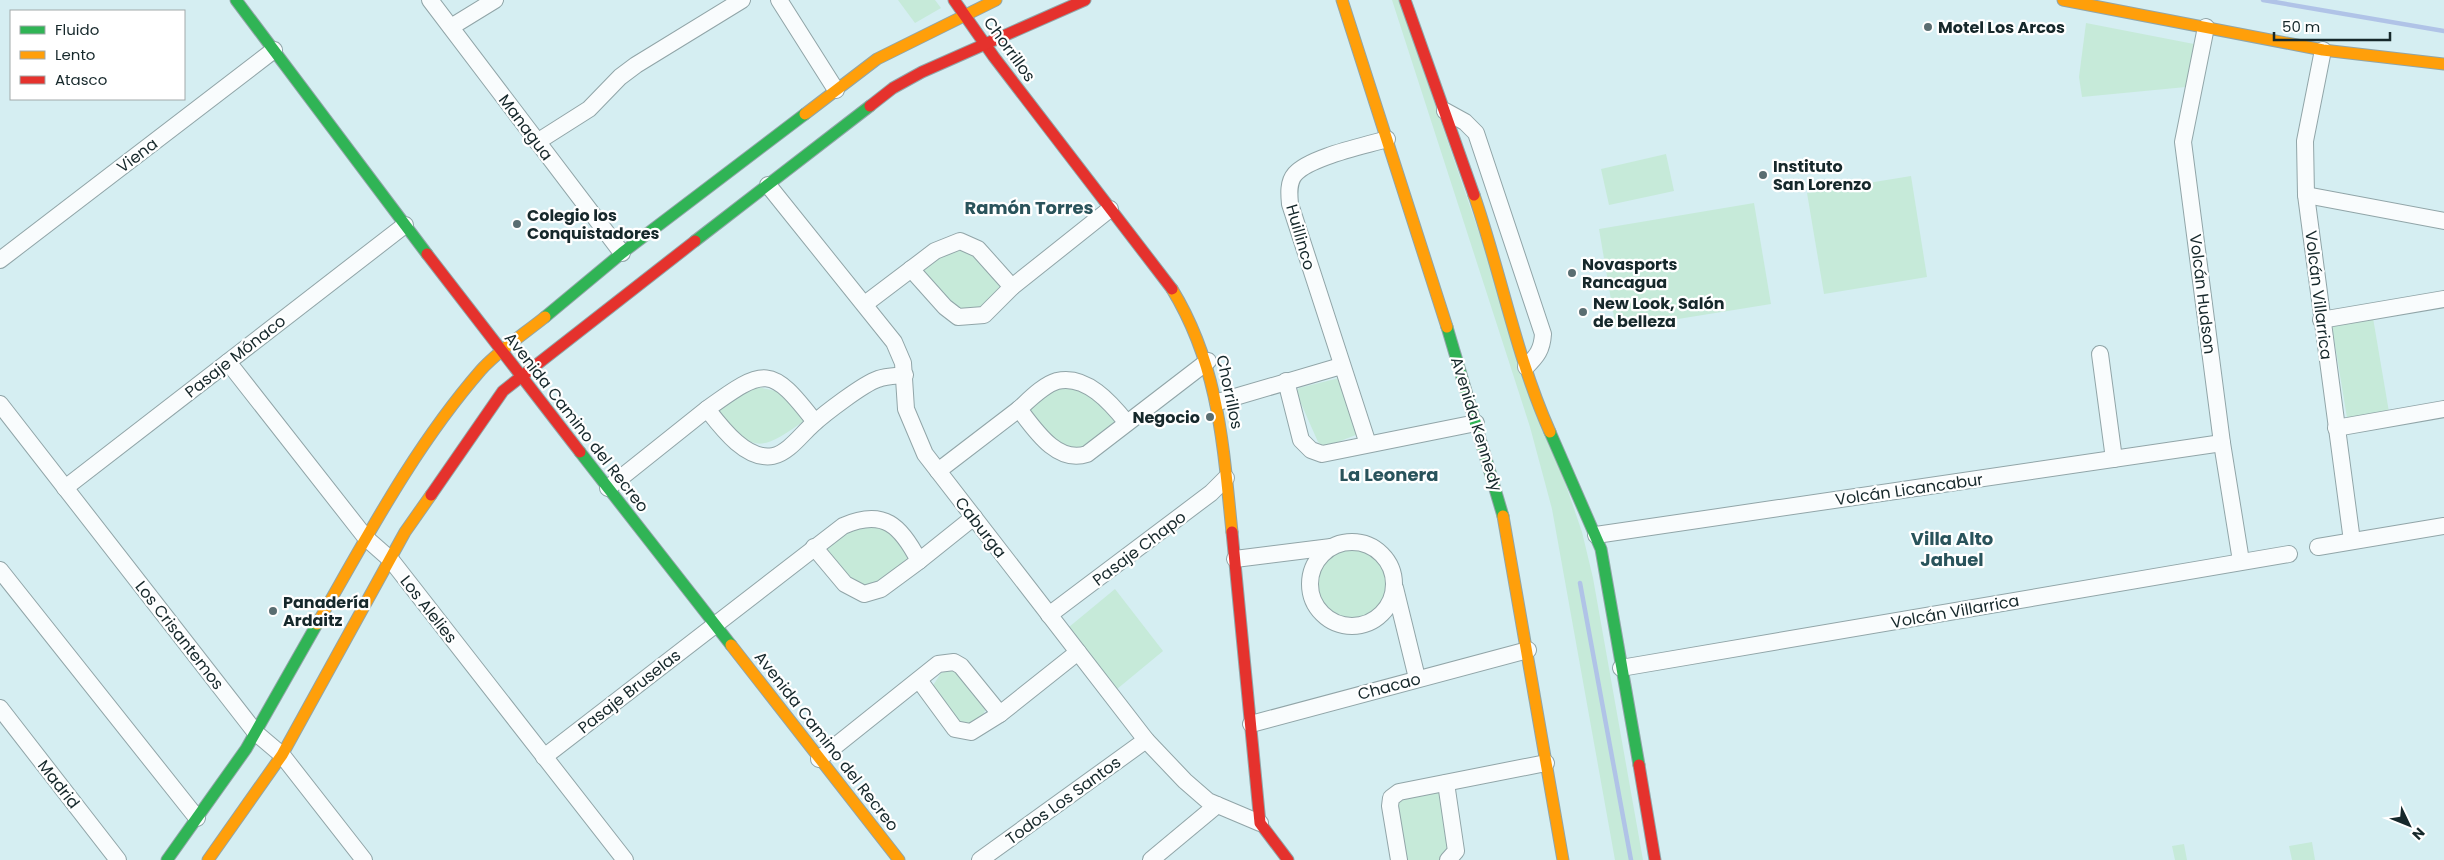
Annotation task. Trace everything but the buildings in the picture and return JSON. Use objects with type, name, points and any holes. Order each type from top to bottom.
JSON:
[{"type":"main road","name":"Avenida Camino del Recreo","points":[[236,0],[501,352],[521,375],[899,860]]},
{"type":"main road","name":"Chorrillos","points":[[954,0],[985,44],[1167,281],[1182,305],[1208,361],[1218,402],[1260,823]]},
{"type":"main road","points":[[167,860],[256,733],[392,492],[426,442],[472,381],[501,352],[622,253],[876,59],[964,14],[996,0]]},
{"type":"main road","points":[[208,860],[282,755],[426,500],[495,400],[521,375],[893,88],[922,72],[1085,0]]},
{"type":"main road","name":"Avenida Kennedy","points":[[1342,0],[1501,502],[1564,860]]},
{"type":"main road","points":[[1405,0],[1490,241],[1526,367],[1541,411],[1596,535],[1604,564],[1655,860]]},
{"type":"main road","points":[[2063,0],[2323,50],[2439,65]]},
{"type":"main road","points":[[1260,823],[1288,860]]},
{"type":"street","name":"Managua","points":[[430,0],[622,253]]},
{"type":"street","points":[[451,27],[495,0]]},
{"type":"street","points":[[537,142],[589,109],[620,77],[636,65],[742,0]]},
{"type":"street","points":[[779,0],[836,90]]},
{"type":"street","name":"Volcán Hudson","points":[[2206,27],[2183,142],[2222,443],[2241,561]]},
{"type":"street","name":"Viena","points":[[0,260],[274,50]]},
{"type":"street","name":"Volcán Villarrica","points":[[2323,50],[2305,141],[2306,195],[2321,320],[2352,541]]},
{"type":"street","points":[[1445,111],[1465,122],[1476,132],[1543,334],[1542,347],[1538,355],[1526,367]]},
{"type":"street","name":"Huillinco","points":[[1368,444],[1341,366],[1290,204],[1290,185],[1294,174],[1310,163],[1387,139]]},
{"type":"street","name":"Caburga","points":[[768,185],[894,342],[903,363],[906,410],[925,454],[1049,615],[1146,740],[1185,782],[1208,801],[1260,823]]},
{"type":"street","points":[[2306,195],[2444,221]]},
{"type":"street","points":[[911,269],[945,307],[958,317],[984,315],[1012,287],[1110,208]]},
{"type":"street","name":"Pasaje Mónaco","points":[[65,488],[405,225]]},
{"type":"street","points":[[865,304],[935,251],[960,241],[978,249],[1012,287]]},
{"type":"street","points":[[2321,320],[2444,299]]},
{"type":"street","points":[[2100,354],[2114,459]]},
{"type":"street","points":[[1019,409],[1056,451],[1070,456],[1087,454],[1208,361]]},
{"type":"street","name":"Los Alelies","points":[[228,362],[366,538],[391,560],[625,860]]},
{"type":"street","points":[[1218,402],[1341,366]]},
{"type":"street","points":[[708,409],[734,441],[759,455],[773,456],[786,450],[815,422],[877,379],[904,375]]},
{"type":"street","points":[[608,488],[708,409],[744,383],[758,378],[784,385],[815,422]]},
{"type":"street","points":[[938,471],[1049,385],[1067,380],[1086,386],[1105,397],[1127,423]]},
{"type":"street","points":[[1286,381],[1301,440],[1311,450],[1322,454],[1476,424]]},
{"type":"street","name":"Los Crisantemos","points":[[0,404],[256,733],[282,755],[364,860]]},
{"type":"street","points":[[2336,428],[2444,409]]},
{"type":"street","name":"Volcán Licancabur","points":[[1596,535],[2222,443]]},
{"type":"street","name":"Pasaje Chapo","points":[[1049,615],[1211,493],[1226,478]]},
{"type":"street","points":[[919,561],[909,543],[897,528],[885,521],[871,518],[860,518],[843,526],[814,548],[838,578],[854,591],[864,594],[881,589],[919,561],[974,517]]},
{"type":"street","points":[[2318,546],[2444,526]]},
{"type":"street","points":[[1235,558],[1331,547],[1353,541],[1375,548],[1390,565],[1394,576],[1394,587],[1391,600],[1384,612],[1374,620],[1361,625],[1348,626],[1335,623],[1324,616],[1315,605],[1310,586],[1313,566],[1321,555],[1331,547]]},
{"type":"street","name":"Pasaje Bruselas","points":[[544,757],[814,548]]},
{"type":"street","name":"Volcán Villarrica","points":[[1621,668],[2289,554]]},
{"type":"street","points":[[2,573],[197,818]]},
{"type":"street","points":[[1394,587],[1417,678]]},
{"type":"street","name":"Chacao","points":[[1251,724],[1417,678],[1528,650]]},
{"type":"street","points":[[919,680],[955,729],[971,732],[1000,714],[1078,652]]},
{"type":"street","points":[[819,759],[938,664],[954,662],[961,666],[1000,714]]},
{"type":"street","name":"Madrid","points":[[0,708],[118,860]]},
{"type":"street","name":"Todos Los Santos","points":[[980,860],[1146,740]]},
{"type":"street","points":[[1399,860],[1390,806],[1391,798],[1399,792],[1546,763]]},
{"type":"street","points":[[1446,783],[1456,851],[1448,860]]},
{"type":"street","points":[[1151,860],[1217,805]]},
{"type":"green space","points":[[898,0],[935,0],[941,8],[915,23]]},
{"type":"green space","points":[[1392,0],[1399,0],[1582,532],[1593,578],[1643,860],[1615,860],[1552,509],[1530,427]]},
{"type":"green space","points":[[2086,23],[2194,44],[2186,87],[2082,97],[2079,77]]},
{"type":"green space","points":[[1666,154],[1674,191],[1609,205],[1601,169]]},
{"type":"green space","points":[[1911,176],[1927,277],[1824,294],[1807,193]]},
{"type":"green space","points":[[1754,203],[1771,304],[1616,329],[1599,229]]},
{"type":"green space","points":[[955,251],[969,251],[1006,288],[982,310],[960,311],[921,272],[939,257]]},
{"type":"green space","points":[[2373,318],[2389,412],[2347,418],[2332,326]]},
{"type":"green space","points":[[1339,378],[1361,433],[1325,447],[1318,442],[1296,392],[1299,388]]},
{"type":"green space","points":[[1066,385],[1091,395],[1119,422],[1084,449],[1060,447],[1026,410],[1052,389]]},
{"type":"green space","points":[[758,387],[780,392],[807,419],[769,442],[760,444],[751,442],[741,436],[717,412],[747,390]]},
{"type":"green space","points":[[861,524],[893,531],[912,560],[879,584],[856,586],[822,551],[846,530]]},
{"type":"green space","points":[[1353,548],[1373,554],[1383,564],[1389,584],[1383,604],[1373,614],[1353,620],[1333,614],[1323,604],[1317,584],[1323,564],[1333,554]]},
{"type":"green space","points":[[1115,589],[1163,651],[1111,694],[1063,632]]},
{"type":"green space","points":[[951,670],[959,673],[986,709],[979,722],[958,725],[932,687],[941,673]]},
{"type":"green space","points":[[1443,788],[1451,850],[1441,860],[1403,860],[1395,800]]},
{"type":"green space","points":[[2312,842],[2315,860],[2292,860],[2289,846]]},
{"type":"green space","points":[[2184,844],[2187,860],[2175,860],[2172,846]]},
{"type":"waterway","points":[[2263,0],[2444,31]]},
{"type":"waterway","points":[[1580,583],[1631,860]]},
{"type":"traffic: fast","points":[[236,0],[427,254]]},
{"type":"traffic: fast","points":[[695,241],[870,106]]},
{"type":"traffic: fast","points":[[545,317],[622,253],[805,114]]},
{"type":"traffic: fast","points":[[1447,327],[1503,516]]},
{"type":"traffic: fast","points":[[1550,432],[1601,549],[1639,765]]},
{"type":"traffic: fast","points":[[580,452],[731,645]]},
{"type":"traffic: fast","points":[[167,860],[246,749],[317,624]]},
{"type":"traffic: slow","points":[[805,114],[877,59],[996,0]]},
{"type":"traffic: slow","points":[[1342,0],[1447,327]]},
{"type":"traffic: slow","points":[[2063,0],[2323,50],[2444,64]]},
{"type":"traffic: slow","points":[[1474,195],[1518,344],[1550,432]]},
{"type":"traffic: slow","points":[[1172,289],[1188,318],[1200,347],[1209,377],[1221,437],[1232,532]]},
{"type":"traffic: slow","points":[[317,624],[393,493],[434,430],[457,399],[488,363],[545,317]]},
{"type":"traffic: slow","points":[[208,860],[282,755],[405,532],[431,495]]},
{"type":"traffic: slow","points":[[1503,516],[1563,860]]},
{"type":"traffic: slow","points":[[731,645],[899,860]]},
{"type":"traffic: jam","points":[[954,0],[994,57],[1172,289]]},
{"type":"traffic: jam","points":[[870,106],[893,88],[922,72],[1085,0]]},
{"type":"traffic: jam","points":[[1405,0],[1474,195]]},
{"type":"traffic: jam","points":[[431,495],[503,391],[695,241]]},
{"type":"traffic: jam","points":[[427,254],[580,452]]},
{"type":"traffic: jam","points":[[1232,532],[1260,823],[1288,860]]},
{"type":"traffic: jam","points":[[1639,765],[1655,860]]},
{"type":"place","name":"Motel Los Arcos","points":[[1928,27]]},
{"type":"place","name":"Instituto San Lorenzo","points":[[1763,175]]},
{"type":"place","name":"Colegio los Conquistadores","points":[[517,224]]},
{"type":"place","name":"Novasports Rancagua","points":[[1572,273]]},
{"type":"place","name":"New Look, Salón de belleza","points":[[1583,312]]},
{"type":"place","name":"Negocio","points":[[1210,417]]},
{"type":"place","name":"Panadería Ardaitz","points":[[273,611]]},
{"type":"district","name":"Ramón Torres","points":[[1029,208]]},
{"type":"district","name":"La Leonera","points":[[1389,475]]},
{"type":"district","name":"Villa Alto Jahuel","points":[[1952,549]]}]
